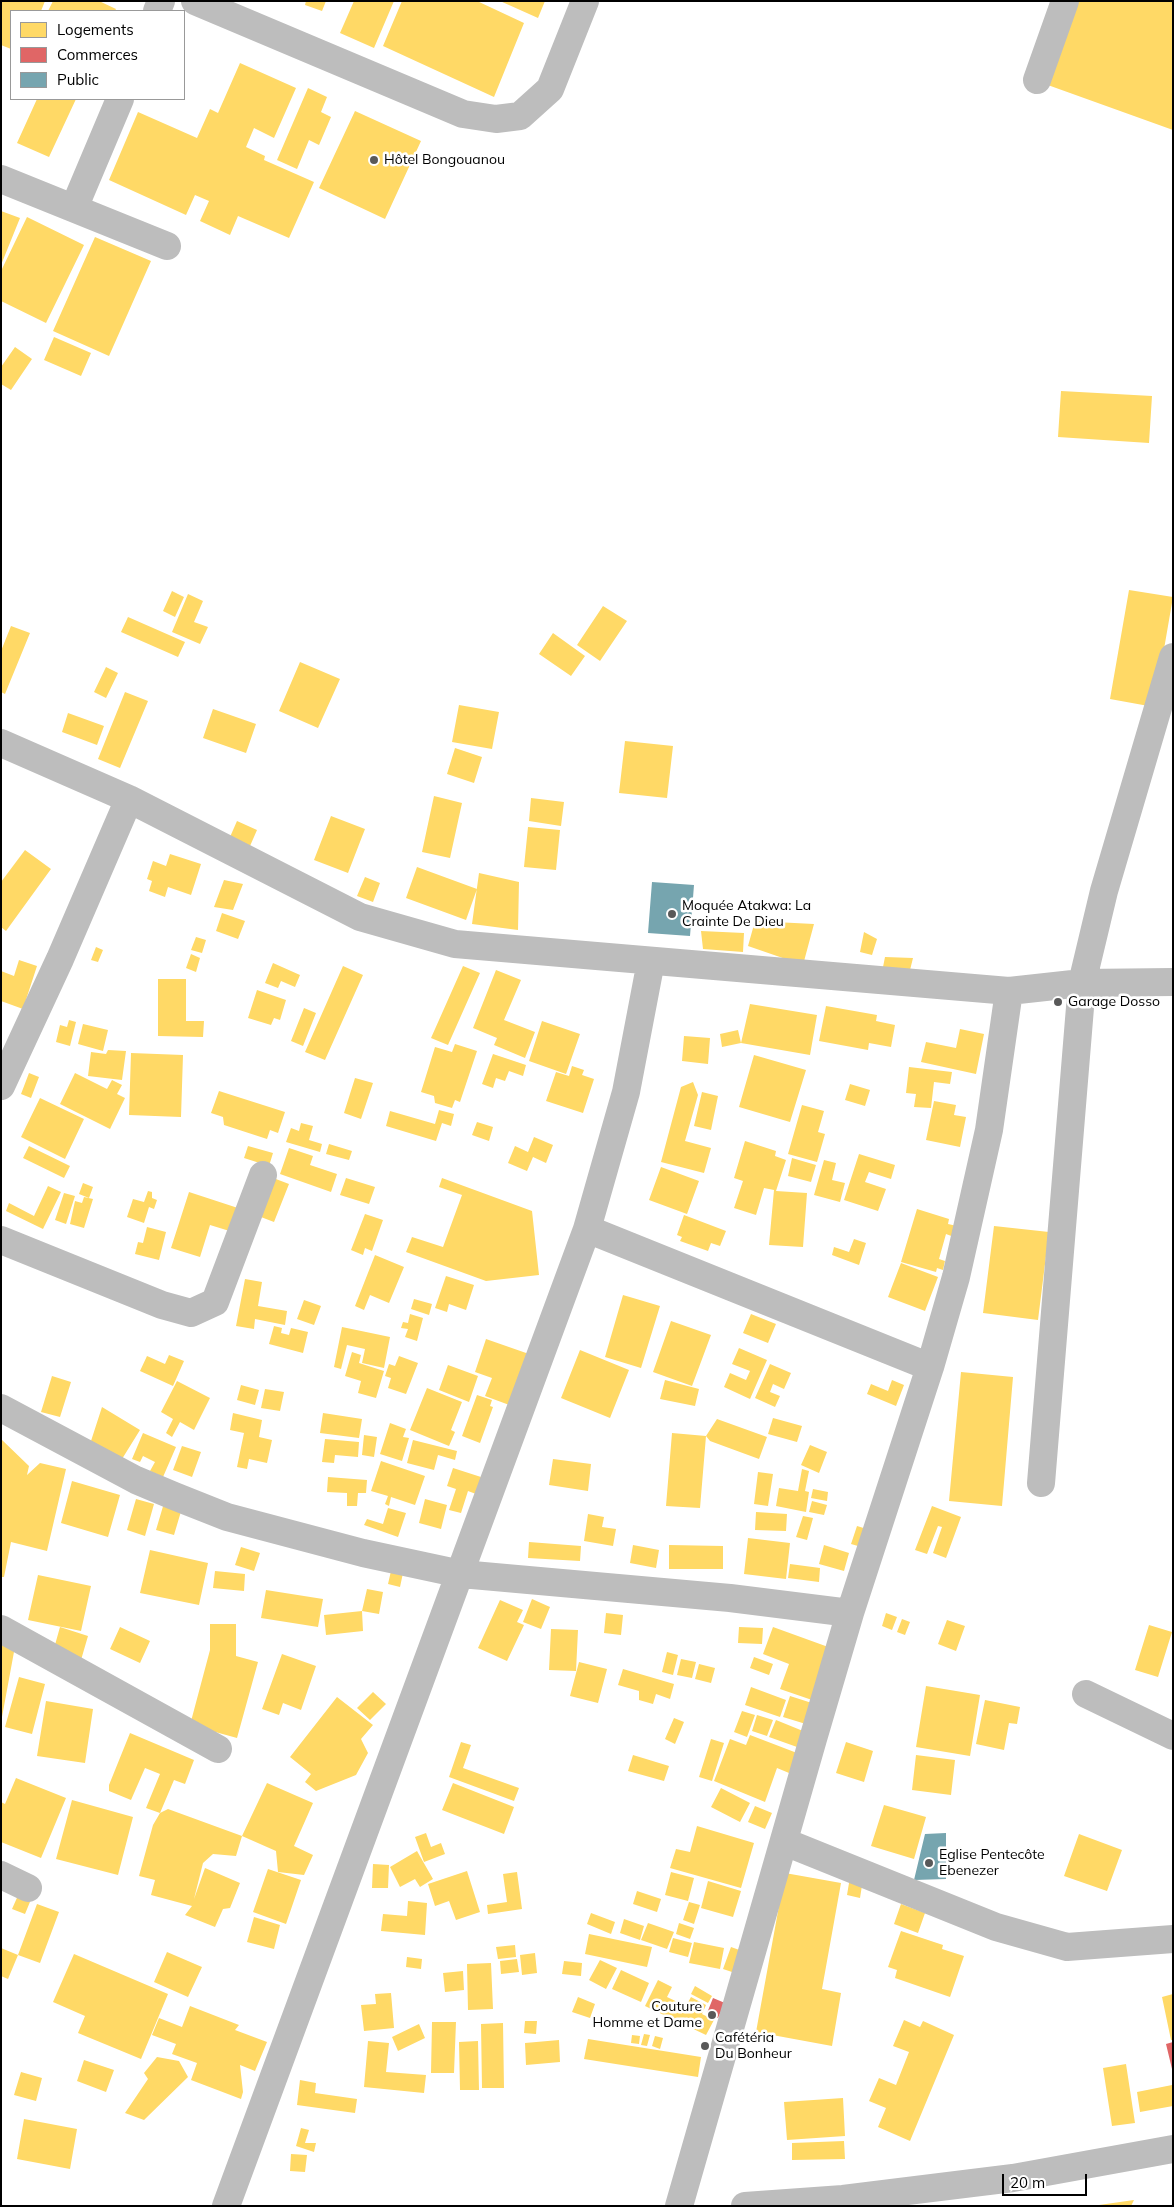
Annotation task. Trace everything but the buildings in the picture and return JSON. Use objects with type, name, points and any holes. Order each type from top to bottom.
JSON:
[{"type":"street","points":[[194,1],[463,114],[496,119],[520,116],[550,90],[585,1]]},
{"type":"street","points":[[1037,80],[1065,1]]},
{"type":"street","points":[[74,208],[120,100]]},
{"type":"street","points":[[1,179],[167,246]]},
{"type":"street","points":[[1041,1482],[1082,983],[1104,891],[1173,657]]},
{"type":"street","points":[[1,743],[129,799],[360,917],[455,944],[1009,991],[1082,983],[1173,982]]},
{"type":"street","points":[[1,1086],[129,799]]},
{"type":"street","points":[[226,2206],[587,1229],[626,1092],[651,961]]},
{"type":"street","points":[[679,2206],[850,1613],[930,1367],[956,1277],[989,1130],[1009,991]]},
{"type":"street","points":[[1,1240],[162,1305],[190,1313],[215,1302],[263,1175]]},
{"type":"street","points":[[587,1229],[930,1367]]},
{"type":"street","points":[[1,1408],[136,1480],[227,1517],[363,1553],[461,1574],[730,1598],[850,1613]]},
{"type":"street","points":[[1,1629],[218,1749]]},
{"type":"street","points":[[1086,1694],[1173,1736]]},
{"type":"street","points":[[785,1842],[996,1928],[1067,1947],[1173,1939]]},
{"type":"street","points":[[1,1875],[28,1888]]},
{"type":"street","points":[[745,2206],[908,2199],[1173,2149]]},
{"type":"place","name":"Hôtel Bongouanou","points":[[374,160]]},
{"type":"place","name":"Moquée Atakwa: La Crainte De Dieu","points":[[672,914]]},
{"type":"place","name":"Garage Dosso","points":[[1058,1002]]},
{"type":"place","name":"Eglise Pentecôte Ebenezer","points":[[929,1863]]},
{"type":"place","name":"Couture Homme et Dame","points":[[712,2015]]},
{"type":"place","name":"Cafétéria Du Bonheur","points":[[705,2046]]}]
